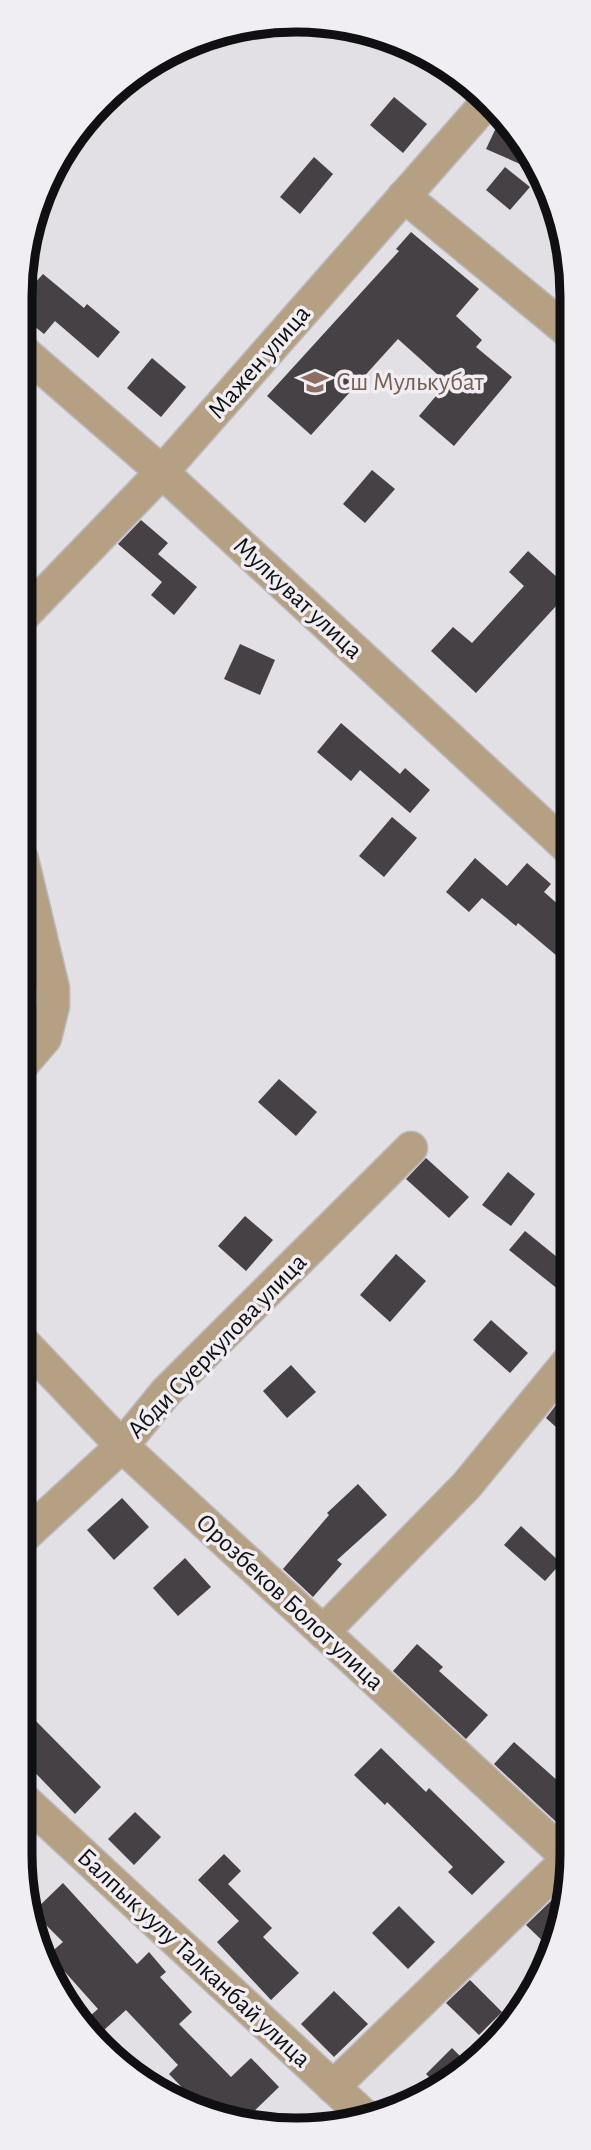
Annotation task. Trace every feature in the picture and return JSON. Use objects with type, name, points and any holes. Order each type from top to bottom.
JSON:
[{"type":"street","name":"Мажен улица","points":[[32,607],[162,472],[481,108]]},
{"type":"street","points":[[404,196],[560,325]]},
{"type":"street","name":"Мулкуват улица","points":[[32,359],[162,472],[560,841]]},
{"type":"street","points":[[32,901],[53,988],[53,1006],[45,1038],[32,1053]]},
{"type":"street","name":"Абди Суеркулова улица","points":[[32,1529],[122,1447],[166,1392],[411,1148]]},
{"type":"street","name":"Орозбеков Болот улица","points":[[32,1352],[122,1447],[560,1852]]},
{"type":"street","points":[[323,1632],[466,1486],[560,1373]]},
{"type":"street","name":"Балпык уулу Талканбай улица","points":[[32,1807],[359,2111]]},
{"type":"street","points":[[333,2087],[559,1865]]},
{"type":"building","points":[[394,97],[427,124],[403,153],[370,125]]},
{"type":"building","points":[[497,125],[522,160],[520,164],[486,149]]},
{"type":"building","points":[[314,157],[333,174],[300,214],[280,197]]},
{"type":"building","points":[[505,167],[530,187],[510,210],[486,190]]},
{"type":"building","points":[[411,232],[479,289],[456,316],[482,340],[476,347],[512,377],[454,446],[419,416],[447,383],[398,339],[311,435],[267,396],[399,251],[396,249]]},
{"type":"building","points":[[43,274],[84,308],[87,304],[120,332],[98,358],[55,321],[44,334],[32,324],[32,286]]},
{"type":"building","points":[[152,358],[186,387],[161,417],[127,388]]},
{"type":"building","points":[[372,470],[395,489],[365,523],[343,504]]},
{"type":"building","points":[[141,520],[168,543],[158,554],[197,587],[174,615],[151,595],[162,582],[118,544]]},
{"type":"building","points":[[528,551],[560,580],[560,602],[476,693],[431,651],[453,627],[472,643],[524,586],[509,572]]},
{"type":"building","points":[[240,644],[275,660],[260,695],[224,679]]},
{"type":"building","points":[[341,723],[400,774],[405,768],[430,790],[410,813],[360,770],[351,781],[317,752]]},
{"type":"building","points":[[392,817],[417,838],[384,877],[359,856]]},
{"type":"building","points":[[475,858],[507,886],[527,863],[551,884],[544,892],[560,906],[560,952],[557,956],[518,923],[516,926],[482,898],[469,912],[446,892]]},
{"type":"building","points":[[279,1079],[317,1112],[296,1136],[258,1102]]},
{"type":"building","points":[[426,1158],[469,1197],[449,1218],[406,1179]]},
{"type":"building","points":[[508,1172],[535,1194],[511,1226],[482,1205]]},
{"type":"building","points":[[245,1216],[273,1240],[246,1271],[218,1246]]},
{"type":"building","points":[[525,1231],[560,1259],[560,1289],[559,1290],[509,1250]]},
{"type":"building","points":[[396,1254],[426,1281],[390,1322],[360,1295]]},
{"type":"building","points":[[491,1320],[528,1353],[510,1373],[473,1340]]},
{"type":"building","points":[[291,1365],[316,1392],[287,1418],[263,1391]]},
{"type":"building","points":[[560,1400],[560,1431],[546,1418]]},
{"type":"building","points":[[358,1484],[387,1515],[337,1560],[342,1564],[313,1597],[283,1569],[329,1515],[327,1513]]},
{"type":"building","points":[[122,1498],[149,1527],[114,1560],[87,1530]]},
{"type":"building","points":[[521,1526],[560,1564],[545,1581],[504,1545]]},
{"type":"building","points":[[185,1558],[211,1587],[178,1616],[153,1588]]},
{"type":"building","points":[[417,1644],[443,1667],[439,1671],[488,1715],[466,1739],[393,1671]]},
{"type":"building","points":[[32,1717],[101,1787],[75,1814],[32,1769]]},
{"type":"building","points":[[514,1742],[560,1783],[560,1825],[494,1764]]},
{"type":"building","points":[[381,1748],[426,1792],[429,1788],[505,1862],[472,1895],[448,1872],[453,1867],[387,1802],[385,1805],[354,1775]]},
{"type":"building","points":[[135,1812],[161,1837],[134,1865],[108,1839]]},
{"type":"building","points":[[224,1854],[241,1871],[228,1884],[272,1928],[263,1937],[299,1973],[271,2000],[217,1942],[239,1921],[198,1880]]},
{"type":"building","points":[[63,1883],[137,1964],[149,1952],[166,1972],[160,1977],[192,2012],[179,2024],[231,2077],[251,2058],[279,2087],[251,2114],[227,2110],[191,2097],[169,2074],[178,2065],[126,2010],[104,2030],[91,2015],[98,2009],[53,1959],[51,1952],[63,1942],[39,1918],[37,1908]]},
{"type":"building","points":[[553,1899],[555,1901],[544,1942],[526,1925]]},
{"type":"building","points":[[399,1906],[435,1942],[408,1969],[372,1933]]},
{"type":"building","points":[[470,1980],[502,2012],[479,2035],[446,2003]]},
{"type":"building","points":[[334,1991],[368,2024],[334,2057],[301,2024]]},
{"type":"building","points":[[452,2048],[463,2059],[432,2080],[426,2074]]},
{"type":"place","name":"Сш Мулькубат","points":[[315,382]]}]
